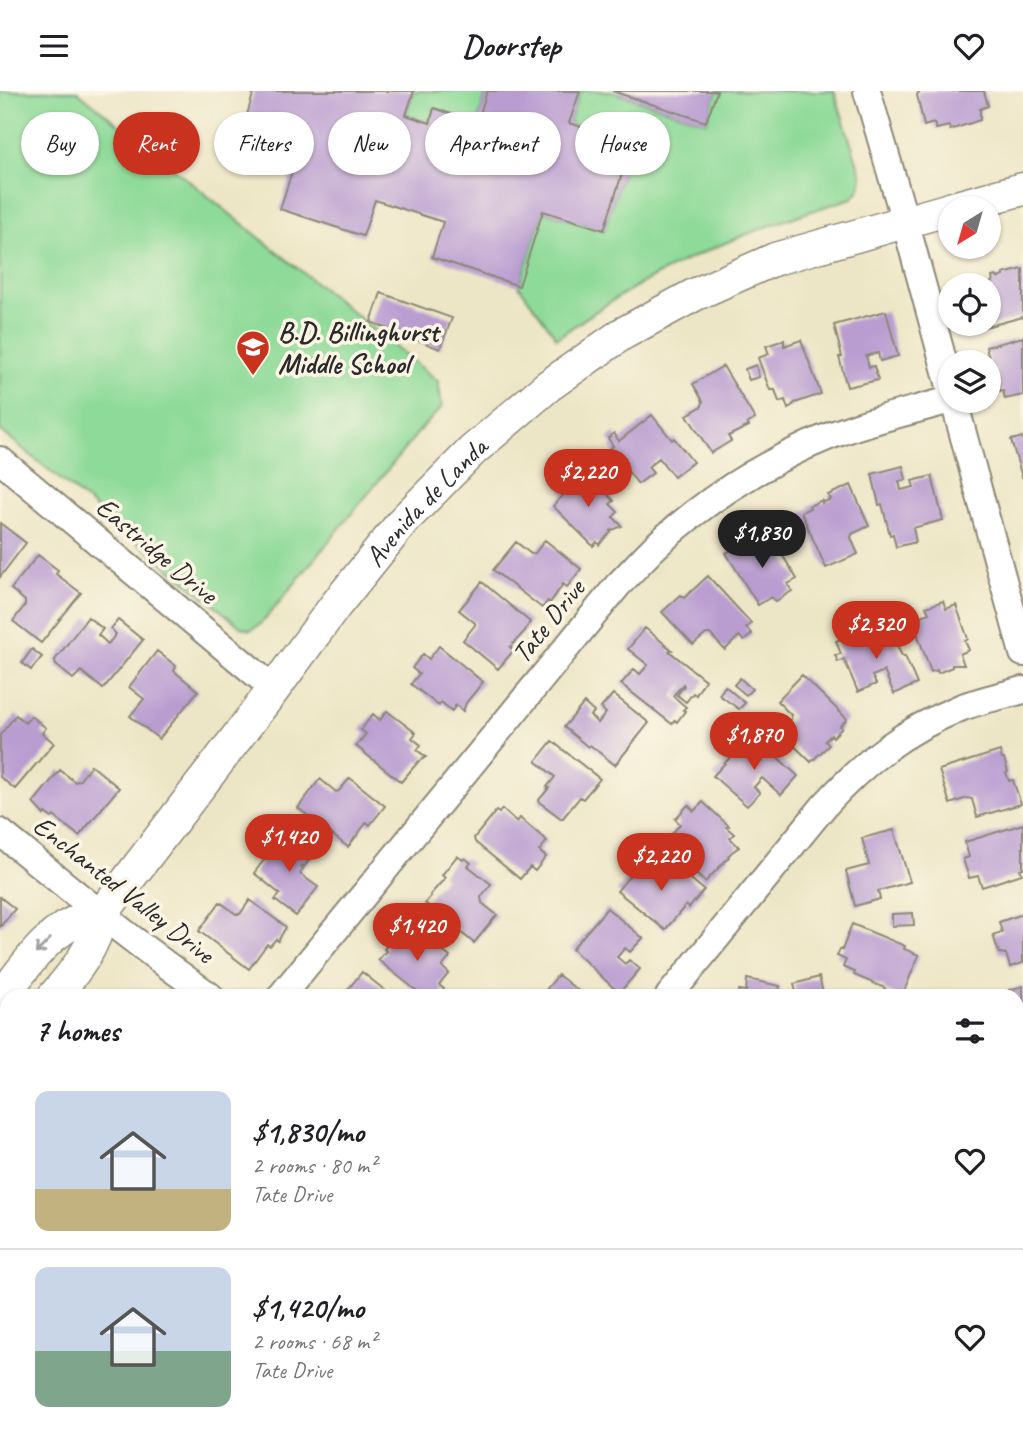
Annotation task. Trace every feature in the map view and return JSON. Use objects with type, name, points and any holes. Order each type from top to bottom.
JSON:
[{"type":"street","points":[[867,91],[940,350]]},
{"type":"street","name":"Avenida de Landa","points":[[998,196],[1023,189]]},
{"type":"street","name":"Avenida de Landa","points":[[60,989],[89,950],[101,915],[335,606],[405,519],[472,451],[548,386],[622,334],[694,295],[775,259],[938,213]]},
{"type":"street","name":"Tate Drive","points":[[287,989],[618,585],[659,543],[704,506],[752,474],[805,446],[856,426],[938,404]]},
{"type":"street","points":[[956,413],[1023,653]]},
{"type":"street","name":"Eastridge Drive","points":[[0,460],[274,689]]},
{"type":"street","points":[[675,989],[849,778],[884,749],[921,726],[962,707],[1023,690]]},
{"type":"street","name":"Enchanted Valley Drive","points":[[0,832],[101,915],[199,989]]},
{"type":"street","points":[[8,989],[41,948],[59,931],[85,917],[101,915]]},
{"type":"green space","points":[[0,91],[77,91],[113,120],[113,175],[182,175],[438,381],[442,407],[267,617],[250,630],[241,627],[0,430]]},
{"type":"green space","points":[[414,91],[487,91],[481,112],[444,112],[434,109],[433,112],[425,112],[425,121],[411,117],[411,112],[407,112]]},
{"type":"green space","points":[[580,91],[610,91],[706,122],[717,91],[834,91],[862,177],[858,191],[852,198],[753,232],[680,263],[618,297],[557,338],[519,286],[543,211],[604,230],[622,175],[670,175],[670,112],[575,112],[575,125],[569,123]]},
{"type":"building","points":[[254,91],[414,91],[407,112],[328,112],[328,175],[411,175],[411,117],[425,121],[425,175],[561,175],[561,112],[481,112],[487,91],[580,91],[569,123],[575,125],[575,175],[622,175],[604,230],[543,211],[519,286],[432,257],[443,222],[375,200],[363,236],[280,209],[291,175],[314,175],[314,112],[248,112]]},
{"type":"building","points":[[612,91],[717,91],[706,122]]},
{"type":"building","points":[[922,91],[984,91],[988,106],[980,109],[980,120],[950,130],[949,126],[936,129],[934,123],[924,126],[917,95]]},
{"type":"building","points":[[1023,269],[1023,317],[1001,323],[1001,277],[1003,274]]},
{"type":"building","points":[[381,293],[452,318],[440,349],[371,322]]},
{"type":"building","points":[[886,311],[898,356],[880,361],[878,353],[866,356],[869,367],[874,366],[878,380],[847,387],[834,325]]},
{"type":"building","points":[[1023,337],[1023,395],[1005,399],[1001,391],[1001,350],[987,350],[986,347]]},
{"type":"building","points":[[784,340],[784,346],[801,340],[821,394],[795,403],[788,409],[785,400],[779,402],[775,390],[770,390],[758,358],[769,354],[766,346]]},
{"type":"building","points":[[756,365],[759,377],[749,380],[745,369]]},
{"type":"building","points":[[723,366],[755,419],[747,424],[749,426],[728,436],[731,441],[711,453],[687,415],[702,406],[703,401],[693,384]]},
{"type":"building","points":[[652,415],[693,462],[674,477],[659,458],[648,467],[653,473],[638,484],[610,448],[613,446],[608,438],[614,433],[619,441]]},
{"type":"building","points":[[1023,437],[1023,477],[1022,477],[1011,440]]},
{"type":"building","points":[[903,466],[906,480],[899,481],[901,490],[914,487],[912,481],[932,476],[943,520],[913,528],[916,542],[896,547],[882,504],[879,505],[872,474]]},
{"type":"building","points":[[589,475],[614,501],[610,504],[618,512],[613,517],[622,526],[610,531],[599,545],[597,542],[593,546],[553,506],[564,494],[562,489],[575,476],[581,482]]},
{"type":"building","points":[[851,485],[869,526],[852,534],[851,538],[858,554],[826,568],[801,512],[822,500],[822,503],[831,499],[828,495]]},
{"type":"building","points":[[0,523],[26,543],[0,577]]},
{"type":"building","points":[[756,535],[761,543],[767,539],[774,550],[778,548],[797,579],[788,584],[792,591],[776,601],[771,597],[758,605],[726,553]]},
{"type":"building","points":[[545,540],[581,569],[567,587],[563,584],[550,603],[548,601],[542,608],[493,570],[516,542],[531,554],[535,553]]},
{"type":"building","points":[[38,555],[58,570],[56,574],[81,593],[41,643],[13,621],[25,601],[11,589]]},
{"type":"building","points":[[708,576],[751,623],[746,628],[752,634],[744,641],[739,636],[725,650],[710,634],[706,634],[693,645],[662,612],[681,595],[684,598]]},
{"type":"building","points":[[482,582],[530,622],[510,647],[514,650],[498,669],[463,640],[475,623],[459,610]]},
{"type":"building","points":[[943,601],[946,609],[956,605],[969,650],[960,654],[964,665],[952,665],[938,673],[937,670],[931,672],[912,619],[929,613],[926,607]]},
{"type":"building","points":[[88,617],[103,629],[98,635],[108,644],[116,634],[111,629],[118,620],[143,640],[103,689],[81,671],[73,679],[56,665],[55,660]]},
{"type":"building","points":[[889,627],[917,684],[894,694],[884,671],[872,676],[876,684],[858,692],[844,659],[838,662],[835,655],[841,654],[836,641],[857,632],[861,642]]},
{"type":"building","points":[[645,628],[705,680],[696,695],[693,693],[686,702],[677,695],[683,684],[673,696],[686,707],[677,722],[675,720],[672,724],[621,684],[634,669],[640,674],[648,665],[628,649]]},
{"type":"building","points":[[439,646],[483,682],[463,711],[456,705],[452,711],[441,702],[439,706],[411,684],[419,674],[412,668],[423,654],[429,659]]},
{"type":"building","points":[[32,649],[42,657],[31,670],[22,663]]},
{"type":"building","points":[[157,651],[176,666],[174,671],[198,691],[159,739],[130,716],[144,699],[129,687]]},
{"type":"building","points":[[802,675],[847,719],[833,737],[831,735],[825,741],[829,745],[811,762],[779,731],[791,719],[791,715],[777,701]]},
{"type":"building","points":[[740,678],[752,689],[746,695],[734,685]]},
{"type":"building","points":[[725,686],[745,703],[739,709],[719,695]]},
{"type":"building","points":[[613,694],[649,723],[615,765],[564,727],[584,703],[594,712],[590,716],[598,723],[606,713],[601,708]]},
{"type":"building","points":[[387,711],[416,733],[412,738],[421,745],[417,750],[426,757],[418,762],[401,782],[356,746],[366,734],[361,730],[373,714],[380,720]]},
{"type":"building","points":[[16,715],[25,723],[31,716],[46,728],[42,733],[54,743],[15,789],[0,777],[0,735]]},
{"type":"building","points":[[750,736],[798,776],[781,795],[762,778],[754,787],[760,793],[747,806],[713,776]]},
{"type":"building","points":[[552,741],[600,779],[583,799],[580,797],[562,819],[538,801],[555,777],[536,761]]},
{"type":"building","points":[[1000,751],[1009,781],[1013,780],[1021,804],[977,817],[972,799],[950,804],[939,770]]},
{"type":"building","points":[[91,765],[119,788],[79,836],[54,816],[52,818],[45,813],[44,815],[33,803],[60,770],[75,782],[80,780]]},
{"type":"building","points":[[350,778],[385,806],[370,825],[367,822],[348,847],[298,808],[320,779],[336,792]]},
{"type":"building","points":[[703,802],[729,826],[726,827],[734,834],[730,838],[739,847],[705,882],[694,872],[701,862],[670,836],[680,824],[675,819],[688,805],[694,811]]},
{"type":"building","points":[[502,809],[517,822],[520,818],[547,841],[539,851],[546,857],[535,871],[530,867],[520,879],[475,842],[474,838],[496,811],[499,813]]},
{"type":"building","points":[[1023,824],[1022,874],[982,887],[978,876],[969,878],[963,859],[969,857],[965,842]]},
{"type":"building","points":[[894,830],[910,882],[878,891],[880,899],[855,906],[846,871],[869,865],[862,838]]},
{"type":"building","points":[[289,832],[313,850],[304,867],[300,867],[303,869],[300,874],[318,887],[296,916],[275,900],[280,894],[254,873]]},
{"type":"building","points":[[457,856],[463,860],[465,858],[471,863],[468,866],[491,884],[481,897],[482,903],[497,915],[474,943],[425,903],[445,878],[442,875]]},
{"type":"building","points":[[670,862],[704,890],[689,908],[686,905],[665,930],[617,891],[639,864],[654,876],[659,875]]},
{"type":"building","points":[[0,897],[15,909],[0,927]]},
{"type":"building","points":[[250,900],[286,927],[278,941],[276,939],[270,946],[267,944],[249,969],[199,931],[220,902],[240,914]]},
{"type":"building","points":[[607,908],[643,938],[630,952],[625,948],[617,957],[625,964],[629,960],[640,969],[622,989],[615,989],[572,949]]},
{"type":"building","points":[[913,913],[914,925],[892,926],[892,914]]},
{"type":"building","points":[[1023,914],[1023,963],[1010,967],[1006,954],[999,953],[993,935],[1002,932],[999,922]]},
{"type":"building","points":[[852,924],[905,946],[904,949],[919,955],[905,989],[884,989],[843,967],[846,960],[837,956],[840,949],[842,950]]},
{"type":"building","points":[[409,931],[419,939],[422,936],[450,957],[442,967],[449,973],[439,985],[444,989],[414,989],[378,960],[397,934],[403,939]]},
{"type":"building","points":[[362,972],[383,989],[348,989]]},
{"type":"building","points":[[558,975],[576,989],[547,989]]},
{"type":"building","points":[[819,977],[822,989],[795,989],[794,984]]},
{"type":"building","points":[[747,979],[780,986],[780,989],[746,989]]},
{"type":"place","name":"B.D. Billinghurst Middle School","points":[[253,377]]}]
